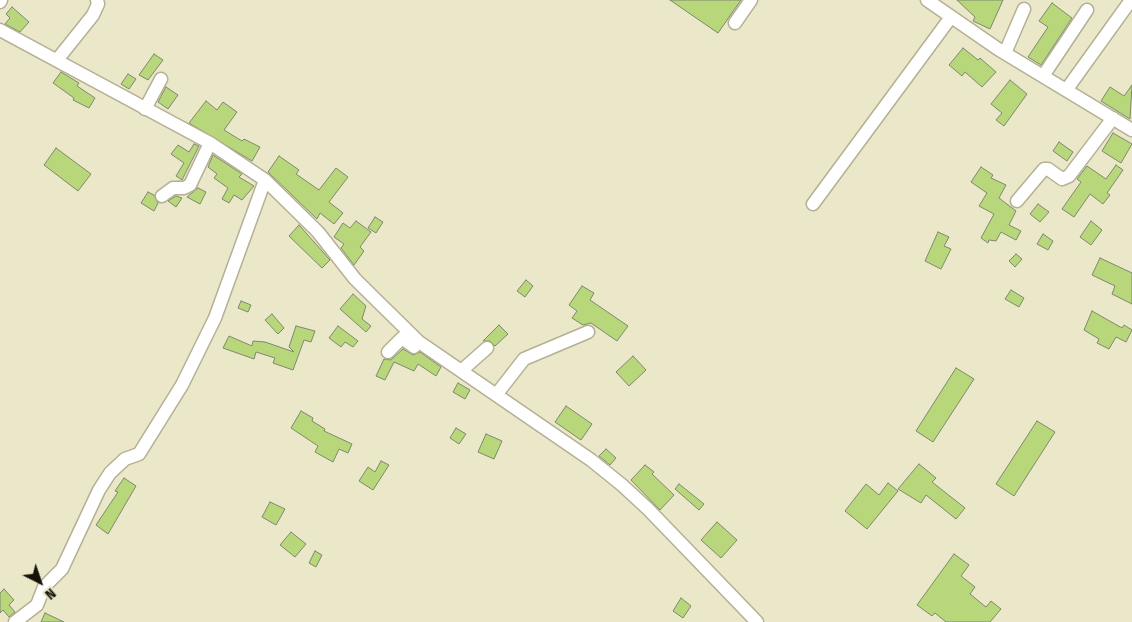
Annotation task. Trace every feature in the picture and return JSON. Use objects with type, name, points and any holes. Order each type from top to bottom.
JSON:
[{"type":"street","points":[[57,60],[93,15],[98,4],[97,0]]},
{"type":"street","points":[[735,23],[751,0]]},
{"type":"street","points":[[927,0],[1004,53],[1132,130]]},
{"type":"street","points":[[1067,90],[1131,0]]},
{"type":"street","points":[[1004,53],[1024,9]]},
{"type":"street","points":[[1043,76],[1087,10]]},
{"type":"street","points":[[814,204],[951,17]]},
{"type":"street","points":[[0,30],[210,143],[266,180],[318,232],[355,279],[420,342],[592,460],[648,509],[757,622]]},
{"type":"street","points":[[145,109],[162,79]]},
{"type":"street","points":[[1017,201],[1044,169],[1048,169],[1062,179],[1069,176],[1112,118]]},
{"type":"street","points":[[162,196],[173,188],[184,188],[190,184],[210,143]]},
{"type":"street","points":[[15,622],[37,605],[44,587],[62,569],[99,490],[110,473],[125,459],[139,454],[182,385],[214,318],[266,180]]},
{"type":"street","points":[[496,395],[524,359],[588,332]]},
{"type":"street","points":[[388,352],[402,338],[413,347],[420,342]]},
{"type":"street","points":[[462,371],[487,348]]},
{"type":"building","points":[[670,0],[741,0],[718,33]]},
{"type":"building","points":[[957,0],[1003,0],[990,29],[973,21],[975,17]]},
{"type":"building","points":[[1052,3],[1072,18],[1041,65],[1028,57],[1048,27],[1039,21]]},
{"type":"building","points":[[12,7],[29,22],[20,32],[5,24],[10,18],[6,14]]},
{"type":"building","points":[[963,48],[978,60],[980,58],[996,72],[982,87],[965,72],[962,76],[949,65]]},
{"type":"building","points":[[154,54],[163,60],[148,80],[139,75]]},
{"type":"building","points":[[61,72],[79,83],[77,86],[95,98],[89,108],[73,100],[74,98],[53,83]]},
{"type":"building","points":[[128,74],[136,79],[129,89],[121,84]]},
{"type":"building","points":[[1010,80],[1027,94],[1004,126],[996,120],[1002,113],[991,104]]},
{"type":"building","points":[[1132,85],[1130,119],[1101,101],[1110,87],[1124,96]]},
{"type":"building","points":[[166,87],[178,95],[168,109],[158,102]]},
{"type":"building","points":[[206,101],[217,110],[223,102],[237,112],[224,130],[242,141],[244,139],[260,147],[252,161],[189,123]]},
{"type":"building","points":[[1113,133],[1132,144],[1121,163],[1102,151]]},
{"type":"building","points":[[1059,142],[1073,152],[1067,161],[1053,151]]},
{"type":"building","points":[[194,144],[199,146],[182,180],[176,176],[184,163],[171,154],[178,145],[189,152]]},
{"type":"building","points":[[56,148],[91,174],[78,191],[44,165]]},
{"type":"building","points":[[213,155],[242,174],[239,177],[254,186],[242,200],[234,195],[229,203],[222,199],[228,188],[214,178],[217,174],[208,167]]},
{"type":"building","points":[[279,156],[299,170],[296,174],[319,190],[336,168],[348,177],[329,202],[343,213],[334,224],[320,213],[317,219],[268,172]]},
{"type":"building","points":[[1116,165],[1123,170],[1107,193],[1110,195],[1103,204],[1090,194],[1074,217],[1062,209],[1081,182],[1077,179],[1087,166],[1106,179]]},
{"type":"building","points":[[981,167],[993,175],[991,178],[1006,185],[999,198],[1016,211],[1009,225],[1021,231],[1016,240],[1001,232],[996,241],[989,240],[988,243],[981,238],[994,214],[979,206],[987,193],[971,182]]},
{"type":"building","points":[[198,188],[206,192],[200,204],[187,197]]},
{"type":"building","points":[[148,192],[154,195],[158,203],[154,211],[141,203]]},
{"type":"building","points":[[176,196],[182,198],[176,207],[168,201]]},
{"type":"building","points":[[1038,204],[1049,212],[1040,222],[1030,214]]},
{"type":"building","points":[[375,217],[383,222],[376,233],[368,228]]},
{"type":"building","points":[[356,221],[371,232],[360,247],[364,251],[354,265],[341,248],[344,244],[334,237],[343,223],[350,228]]},
{"type":"building","points":[[1091,221],[1102,230],[1091,245],[1080,237]]},
{"type":"building","points":[[299,225],[330,260],[322,268],[289,236]]},
{"type":"building","points":[[938,232],[949,237],[944,246],[951,249],[941,269],[925,261]]},
{"type":"building","points":[[1043,234],[1053,241],[1048,250],[1037,244]]},
{"type":"building","points":[[1016,254],[1022,259],[1015,267],[1009,261]]},
{"type":"building","points":[[1100,258],[1132,273],[1132,304],[1112,294],[1115,286],[1092,275]]},
{"type":"building","points":[[526,280],[533,286],[525,297],[517,291]]},
{"type":"building","points":[[582,286],[594,293],[590,300],[628,326],[617,341],[591,323],[583,325],[572,318],[577,311],[569,305]]},
{"type":"building","points":[[1011,290],[1024,298],[1019,307],[1005,299]]},
{"type":"building","points":[[353,294],[366,306],[362,319],[371,326],[366,332],[340,309]]},
{"type":"building","points":[[241,301],[251,305],[248,312],[238,308]]},
{"type":"building","points":[[1092,311],[1122,328],[1124,325],[1132,330],[1126,342],[1116,337],[1109,349],[1097,343],[1099,339],[1084,330]]},
{"type":"building","points":[[272,314],[284,328],[278,334],[265,320]]},
{"type":"building","points":[[499,325],[508,334],[495,346],[490,341],[483,341]]},
{"type":"building","points":[[296,326],[315,331],[311,342],[304,340],[293,370],[273,363],[275,358],[256,352],[254,359],[223,348],[229,336],[252,346],[253,341],[265,342],[294,352],[289,347]]},
{"type":"building","points":[[338,326],[358,341],[353,347],[345,342],[341,347],[329,338]]},
{"type":"building","points":[[403,349],[413,355],[420,352],[441,367],[436,376],[418,364],[414,371],[394,362],[385,380],[376,376],[384,359],[391,360]]},
{"type":"building","points":[[633,356],[646,370],[629,386],[616,372]]},
{"type":"building","points":[[956,368],[974,379],[933,442],[916,431]]},
{"type":"building","points":[[458,383],[470,390],[465,399],[453,392]]},
{"type":"building","points":[[566,406],[592,424],[581,440],[555,422]]},
{"type":"building","points":[[301,411],[313,418],[312,421],[325,429],[324,431],[352,444],[348,453],[339,449],[333,462],[315,452],[318,446],[291,428]]},
{"type":"building","points":[[1037,421],[1055,432],[1014,496],[996,484]]},
{"type":"building","points":[[456,428],[466,434],[459,444],[450,438]]},
{"type":"building","points":[[486,434],[502,441],[494,459],[478,452]]},
{"type":"building","points":[[606,449],[616,458],[610,465],[599,456]]},
{"type":"building","points":[[381,461],[389,465],[373,490],[359,481],[368,467],[375,472]]},
{"type":"building","points":[[919,464],[936,478],[932,482],[965,508],[956,519],[926,495],[921,503],[898,489]]},
{"type":"building","points":[[645,465],[654,472],[652,474],[674,495],[660,510],[631,480]]},
{"type":"building","points":[[124,478],[136,486],[108,534],[96,525],[118,492],[115,491]]},
{"type":"building","points":[[888,483],[898,491],[867,529],[845,511],[866,484],[879,495]]},
{"type":"building","points":[[679,484],[704,504],[699,510],[675,489]]},
{"type":"building","points":[[270,502],[285,509],[276,525],[262,517]]},
{"type":"building","points":[[717,522],[737,540],[721,558],[701,540]]},
{"type":"building","points":[[291,532],[306,544],[295,557],[280,545]]},
{"type":"building","points":[[315,551],[322,555],[316,567],[309,563]]},
{"type":"building","points":[[954,554],[969,565],[961,576],[975,587],[970,594],[986,607],[991,601],[1001,609],[990,622],[946,622],[935,613],[932,616],[917,605]]},
{"type":"building","points":[[4,589],[14,600],[9,605],[15,612],[9,617],[3,610],[0,613],[0,593]]},
{"type":"building","points":[[681,598],[691,606],[683,618],[673,611]]},
{"type":"building","points":[[45,613],[64,622],[41,622]]}]
